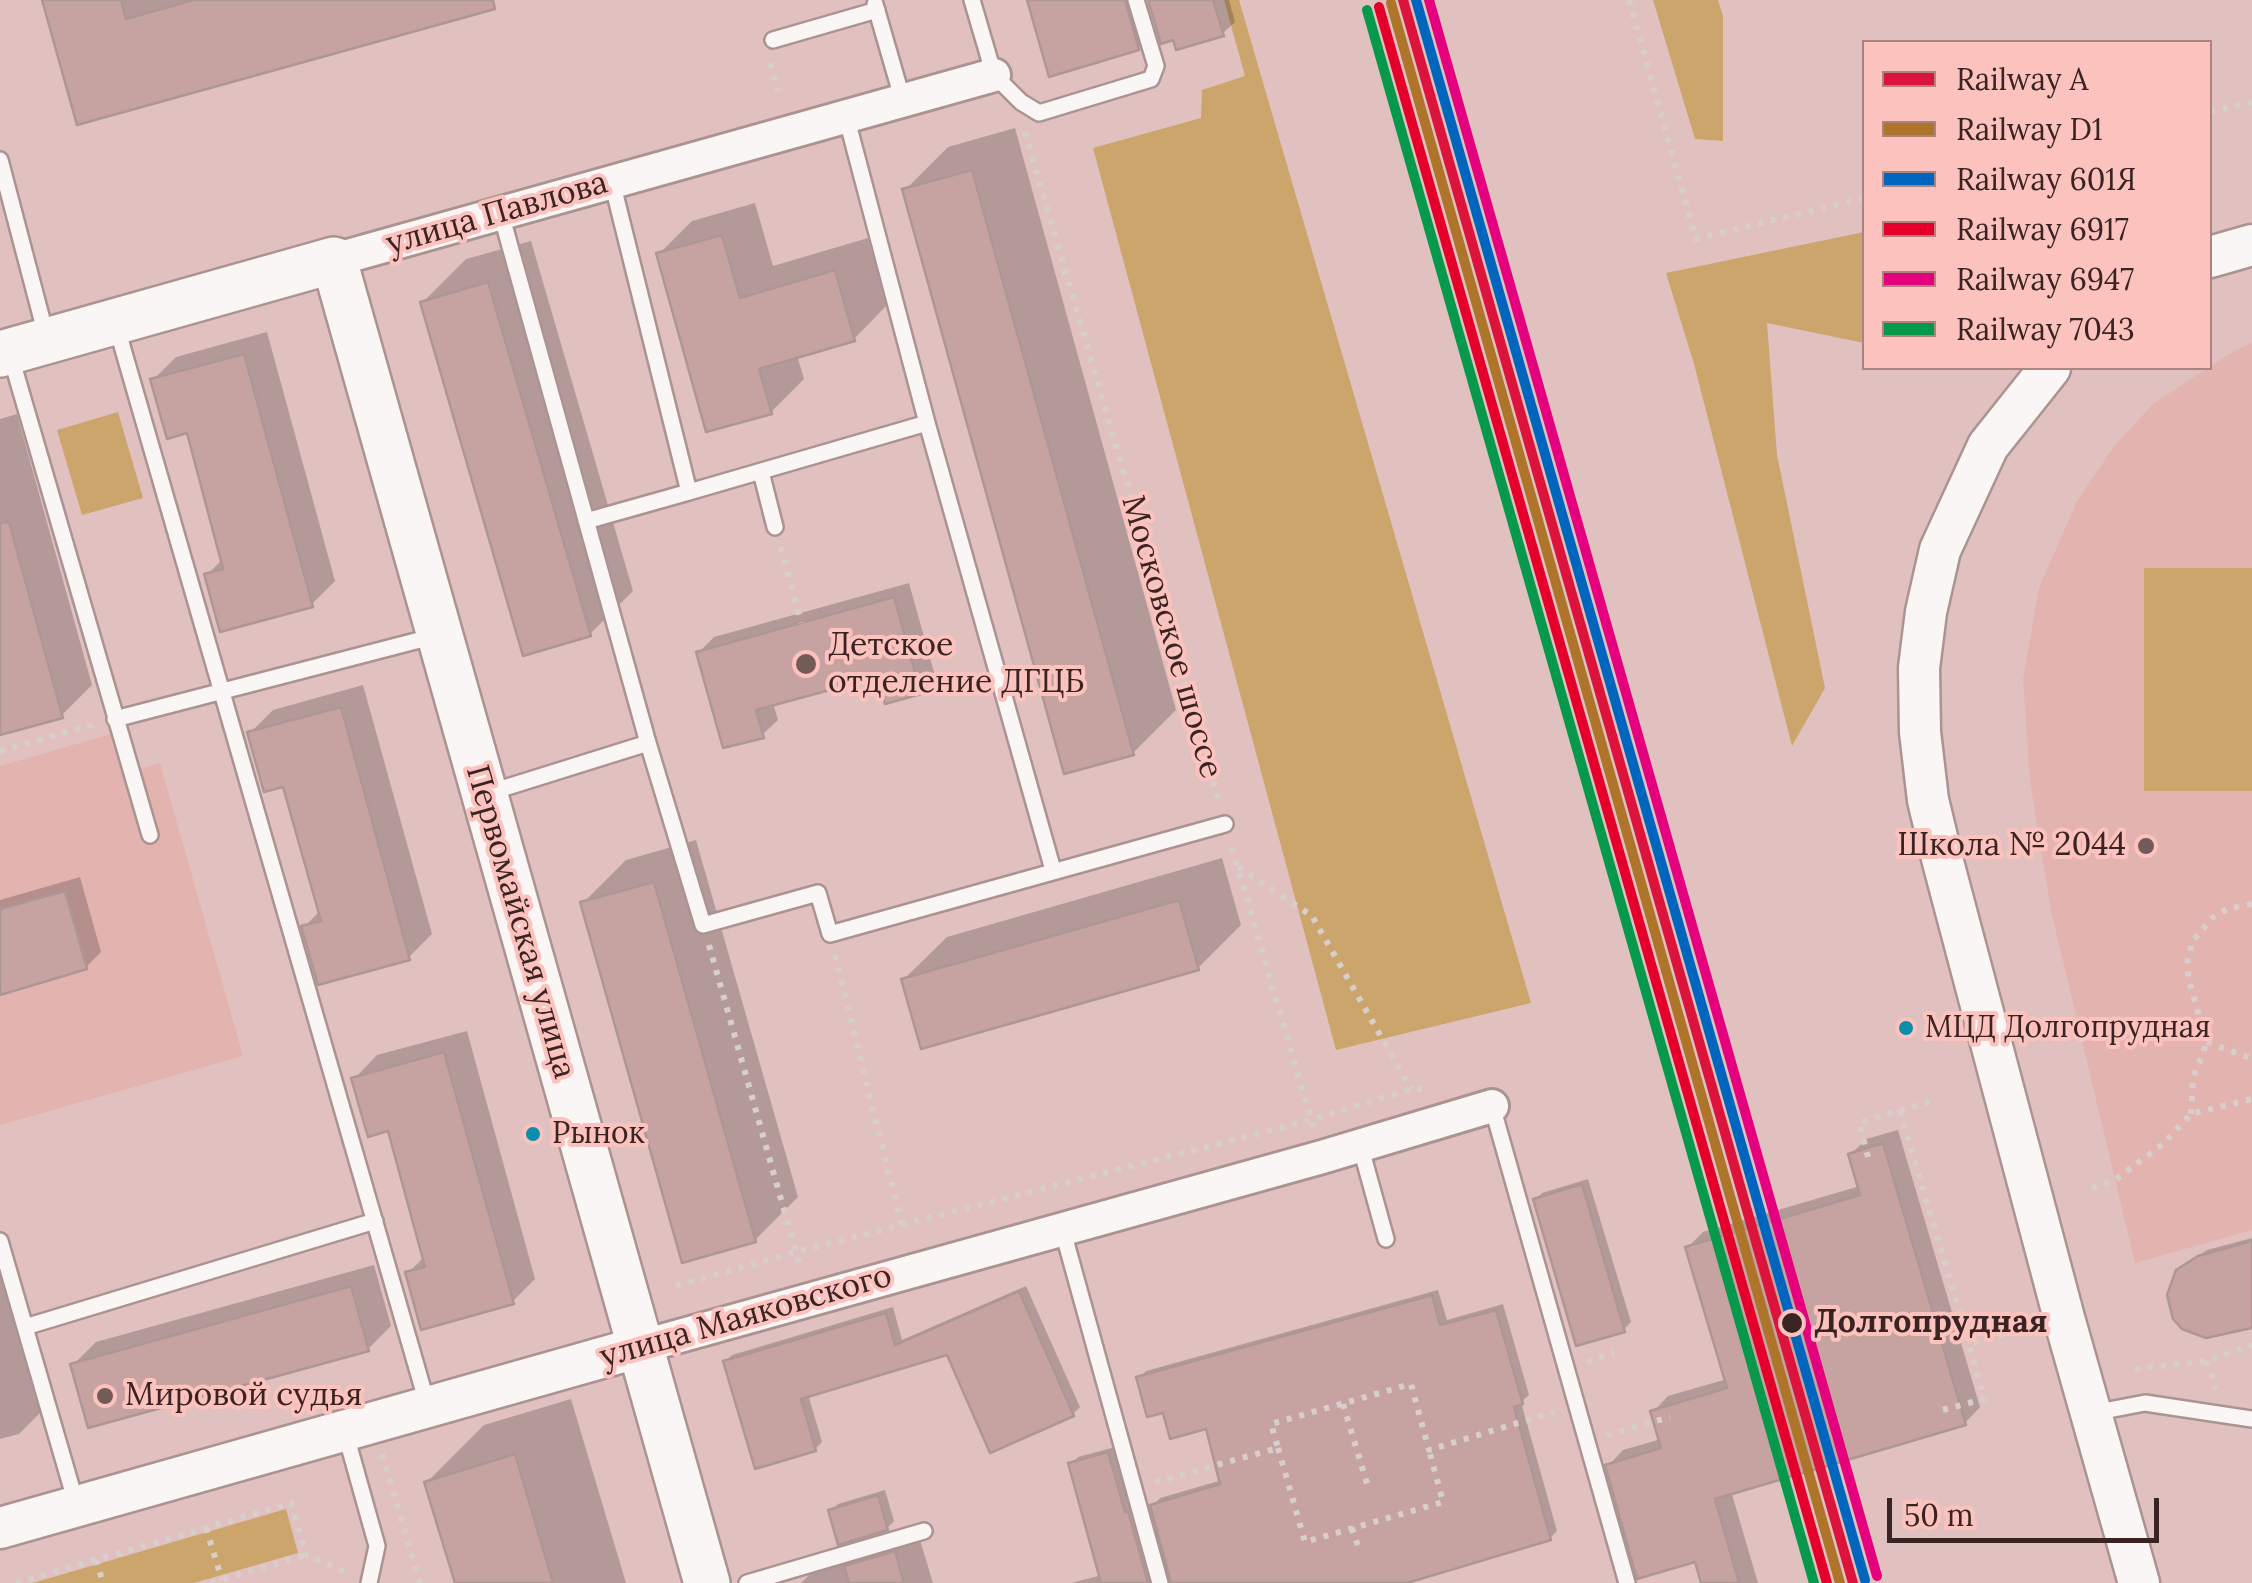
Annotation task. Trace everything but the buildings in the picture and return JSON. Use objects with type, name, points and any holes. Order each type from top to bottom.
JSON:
[{"type":"main road","name":"улица Павлова","points":[[19,348],[334,260]]},
{"type":"main road","name":"Первомайская улица","points":[[334,260],[707,1583]]},
{"type":"street","name":"улица Павлова","points":[[334,260],[994,75]]},
{"type":"street","points":[[2212,256],[2252,245]]},
{"type":"street","points":[[2038,380],[1988,446],[1940,550],[1919,668],[1920,732],[1928,800],[1943,862],[2139,1583]]},
{"type":"street","name":"улица Маяковского","points":[[0,1528],[362,1438],[428,1407],[1492,1106]]},
{"type":"lane","points":[[972,0],[994,75],[1020,102],[1039,113],[1151,79],[1156,66],[1136,0]]},
{"type":"lane","points":[[772,40],[875,5],[903,101]]},
{"type":"lane","points":[[846,116],[927,423],[1053,870]]},
{"type":"lane","points":[[0,160],[19,348],[115,719],[150,835]]},
{"type":"lane","points":[[612,182],[688,492]]},
{"type":"lane","points":[[501,214],[648,743],[703,925],[818,892],[830,934],[1225,824]]},
{"type":"lane","points":[[115,322],[428,1407]]},
{"type":"lane","points":[[586,521],[927,423]]},
{"type":"lane","points":[[761,472],[775,527]]},
{"type":"lane","points":[[115,719],[439,635]]},
{"type":"lane","points":[[484,794],[648,743]]},
{"type":"lane","points":[[1492,1106],[1627,1583]]},
{"type":"lane","points":[[1360,1145],[1386,1240]]},
{"type":"lane","points":[[25,1327],[375,1221]]},
{"type":"lane","points":[[1062,1228],[1160,1583]]},
{"type":"lane","points":[[0,1242],[77,1506]]},
{"type":"lane","points":[[2091,1414],[2146,1403],[2252,1419]]},
{"type":"lane","points":[[362,1438],[377,1546],[370,1583]]},
{"type":"lane","points":[[747,1583],[924,1531]]},
{"type":"path","points":[[1629,0],[1696,239],[1862,198]]},
{"type":"path","points":[[2212,112],[2252,102]]},
{"type":"path","name":"Московское шоссе","points":[[1021,116],[1322,1156]]},
{"type":"path","points":[[775,527],[801,623]]},
{"type":"path","points":[[0,750],[115,719]]},
{"type":"path","points":[[1238,866],[1312,916],[1411,1089]]},
{"type":"path","points":[[2191,1114],[2193,1078],[2206,1042],[2188,981],[2192,942],[2212,918],[2252,904]]},
{"type":"path","points":[[703,925],[810,1300]]},
{"type":"path","points":[[830,934],[902,1226]]},
{"type":"path","points":[[2206,1042],[2252,1059]]},
{"type":"path","points":[[676,1286],[1311,1120],[1411,1089],[1438,1089],[1492,1106]]},
{"type":"path","points":[[1868,1156],[1859,1123],[1936,1100]]},
{"type":"path","points":[[2092,1188],[2115,1180],[2163,1144],[2191,1114],[2252,1100]]},
{"type":"path","points":[[1900,1111],[1984,1399],[1942,1410]]},
{"type":"path","points":[[1969,1344],[2016,1332]]},
{"type":"path","points":[[2135,1369],[2206,1360],[2252,1345]]},
{"type":"path","points":[[1412,1384],[1443,1502],[1377,1518],[1305,1542],[1278,1448],[1271,1424],[1412,1384]]},
{"type":"path","points":[[1343,1404],[1368,1490]]},
{"type":"path","points":[[1429,1450],[1576,1406]]},
{"type":"path","points":[[1586,1441],[1670,1418]]},
{"type":"path","points":[[362,1438],[420,1583]]},
{"type":"path","points":[[1135,1487],[1278,1448]]},
{"type":"path","points":[[16,1583],[291,1503],[306,1555]]},
{"type":"path","points":[[206,1528],[222,1581]]},
{"type":"path","points":[[1352,1528],[1358,1546]]},
{"type":"path","points":[[211,1583],[306,1555],[370,1583]]},
{"type":"path","points":[[96,1560],[103,1583]]},
{"type":"shaded area","points":[[1224,0],[1239,0],[1531,1003],[1336,1050],[1093,148],[1201,118],[1202,90],[1245,76]]},
{"type":"shaded area","points":[[1653,0],[1718,0],[1723,16],[1723,141],[1695,139]]},
{"type":"shaded area","points":[[1862,232],[1862,343],[1767,323],[1777,455],[1825,688],[1792,746],[1694,364],[1666,273]]},
{"type":"shaded area","name":"Школа № 2044","points":[[2252,343],[2252,1230],[2135,1263],[2051,911],[2030,781],[2023,679],[2039,588],[2077,501],[2115,445],[2154,403],[2205,370],[2212,370],[2212,365]]},
{"type":"shaded area","points":[[118,412],[143,498],[82,515],[57,430]]},
{"type":"shaded area","points":[[2144,568],[2252,568],[2252,791],[2144,791]]},
{"type":"shaded area","points":[[111,734],[122,774],[160,763],[243,1056],[0,1125],[0,766]]},
{"type":"shaded area","points":[[286,1509],[298,1553],[194,1583],[33,1583]]},
{"type":"rail line","name":"A","points":[[1403,0],[1853,1583]]},
{"type":"rail line","name":"601Я","points":[[1416,0],[1865,1580]]},
{"type":"rail line","name":"6947","points":[[1429,0],[1877,1576]]},
{"type":"rail line","name":"D1","points":[[1391,3],[1840,1583]]},
{"type":"rail line","name":"6917","points":[[1379,7],[1827,1583]]},
{"type":"rail line","name":"7043","points":[[1367,10],[1814,1583]]},
{"type":"place","name":"Детское отделение ДГЦБ","points":[[806,664]]},
{"type":"place","name":"Школа № 2044","points":[[2146,846]]},
{"type":"place","name":"МЦД Долгопрудная","points":[[1906,1028]]},
{"type":"place","name":"Рынок","points":[[533,1134]]},
{"type":"place","name":"Долгопрудная","points":[[1792,1323]]},
{"type":"place","name":"Мировой судья","points":[[105,1396]]}]
